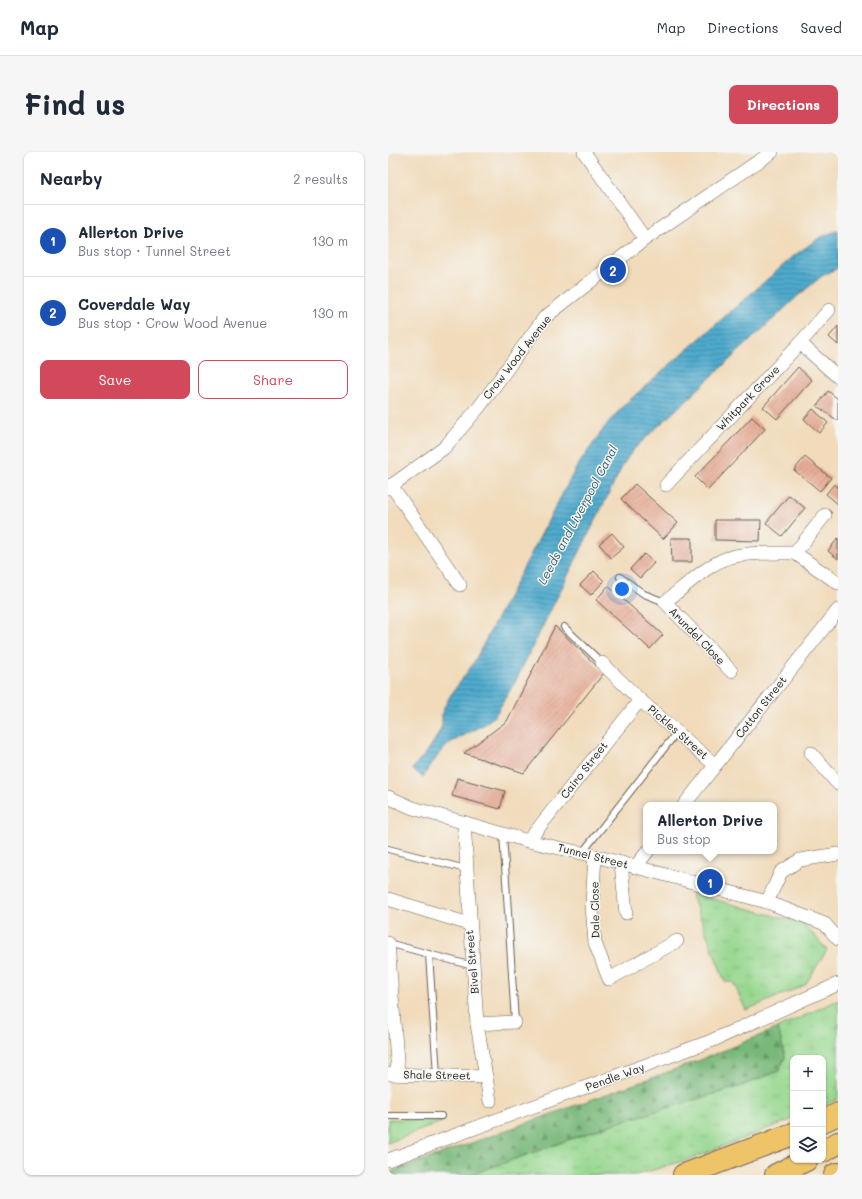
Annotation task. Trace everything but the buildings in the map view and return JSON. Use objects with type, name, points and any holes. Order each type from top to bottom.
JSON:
[{"type":"highway","points":[[826,1120],[838,1114]]},
{"type":"highway","points":[[684,1175],[790,1135]]},
{"type":"highway","points":[[826,1149],[838,1143]]},
{"type":"highway","points":[[776,1175],[800,1163]]},
{"type":"street","points":[[584,152],[645,239]]},
{"type":"street","name":"Crow Wood Avenue","points":[[390,486],[444,448],[480,406],[544,318],[645,239],[772,152]]},
{"type":"street","name":"Whitpark Grove","points":[[666,485],[800,343],[829,310]]},
{"type":"street","points":[[800,343],[838,377]]},
{"type":"street","points":[[390,486],[460,585]]},
{"type":"street","points":[[825,515],[795,553],[838,583]]},
{"type":"street","name":"Arundel Close","points":[[731,671],[664,602],[709,568],[729,557],[769,553],[795,553]]},
{"type":"street","name":"Cotton Street","points":[[686,802],[838,610]]},
{"type":"street","name":"Pickles Street","points":[[602,663],[640,700],[715,764]]},
{"type":"street","name":"Cairo Street","points":[[528,841],[640,700]]},
{"type":"street","points":[[811,753],[838,784]]},
{"type":"street","name":"Tunnel Street","points":[[388,797],[413,808],[528,841],[621,863],[768,902],[825,924],[838,939]]},
{"type":"street","name":"Bivel Street","points":[[464,822],[469,924],[477,1024],[490,1101]]},
{"type":"street","points":[[636,867],[646,854]]},
{"type":"street","points":[[768,902],[781,872],[800,860],[838,854]]},
{"type":"street","name":"Dale Close","points":[[588,855],[595,944],[609,979],[677,940]]},
{"type":"street","points":[[621,863],[626,913]]},
{"type":"street","points":[[388,899],[469,924]]},
{"type":"street","points":[[388,943],[393,1074]]},
{"type":"street","name":"Pendle Way","points":[[388,1160],[711,1041],[838,984]]},
{"type":"street","points":[[477,1024],[515,1022]]},
{"type":"street","name":"Shale Street","points":[[393,1074],[486,1077]]},
{"type":"lane","points":[[620,577],[644,594],[664,602]]},
{"type":"lane","points":[[564,627],[602,663]]},
{"type":"lane","points":[[588,855],[677,732]]},
{"type":"lane","points":[[503,834],[515,1022]]},
{"type":"lane","points":[[388,849],[466,869]]},
{"type":"lane","points":[[388,943],[473,966]]},
{"type":"lane","points":[[429,954],[437,1075]]},
{"type":"lane","points":[[388,1116],[441,1116]]},
{"type":"green space","points":[[691,893],[804,924],[827,950],[805,985],[746,1010],[733,982],[725,982]]},
{"type":"green space","points":[[838,1000],[838,1099],[826,1104],[826,1055],[790,1055],[790,1120],[690,1159],[636,1175],[470,1175],[613,1124],[738,1087],[779,1071],[785,1057],[778,1028]]},
{"type":"green space","points":[[778,1028],[785,1057],[779,1071],[738,1087],[613,1124],[470,1175],[388,1175],[388,1173],[698,1061]]},
{"type":"green space","points":[[388,1119],[444,1121],[388,1143]]},
{"type":"water","name":"Leeds and Liverpool Canal","points":[[838,230],[838,268],[822,276],[799,295],[634,449],[624,463],[516,680],[496,714],[485,724],[450,743],[439,754],[423,777],[412,769],[427,752],[436,738],[442,726],[442,712],[450,696],[473,664],[576,468],[607,424],[625,404],[795,255],[819,238]]},
{"type":"place","name":"Coverdale Way","points":[[613,270]]},
{"type":"place","name":"Allerton Drive","points":[[710,882]]}]
